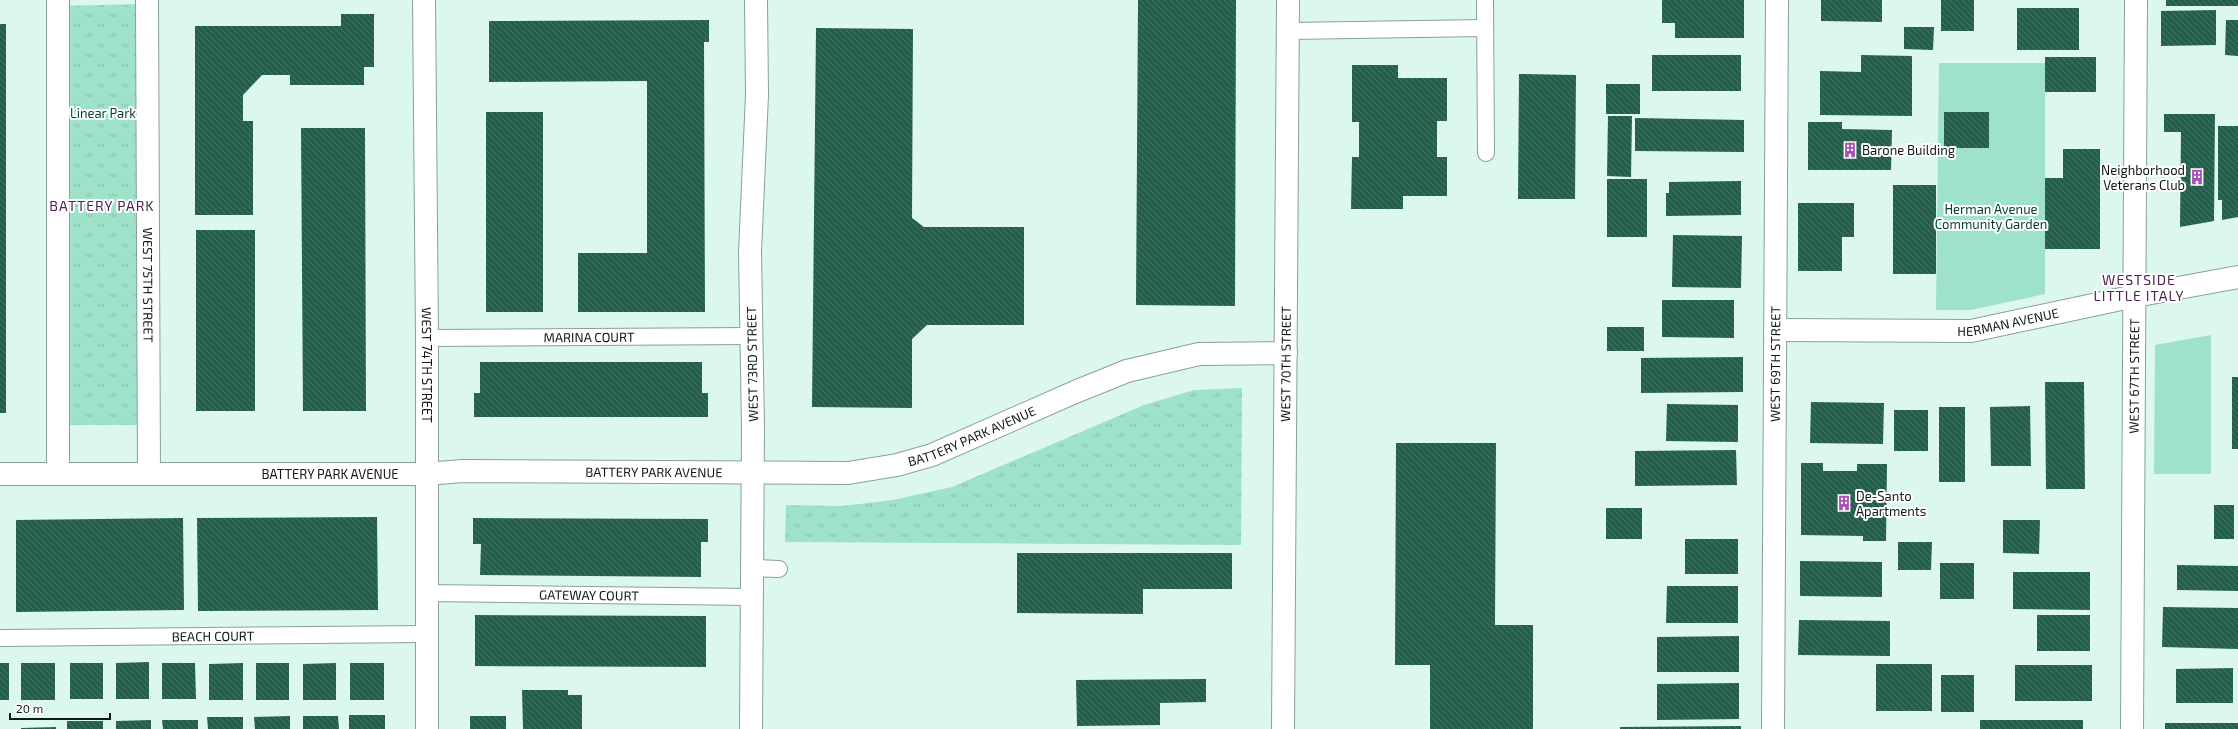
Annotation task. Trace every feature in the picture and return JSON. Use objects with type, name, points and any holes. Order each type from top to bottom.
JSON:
[{"type":"street","points":[[58,0],[58,474]]},
{"type":"street","name":"WEST 75TH STREET","points":[[147,0],[149,474]]},
{"type":"street","name":"WEST 74TH STREET","points":[[424,0],[427,338],[427,729]]},
{"type":"street","name":"WEST 73RD STREET","points":[[751,729],[752,473],[750,252],[757,95],[756,0]]},
{"type":"street","name":"WEST 70TH STREET","points":[[1283,729],[1288,0]]},
{"type":"street","name":"WEST 69TH STREET","points":[[1773,729],[1777,0]]},
{"type":"street","name":"WEST 67TH STREET","points":[[2132,729],[2136,0]]},
{"type":"street","name":"HERMAN AVENUE","points":[[1775,330],[1971,332],[2135,296],[2238,277]]},
{"type":"street","name":"BATTERY PARK AVENUE","points":[[0,474],[427,474],[462,471],[752,473],[848,472],[897,465],[932,455],[1075,392],[1128,371],[1199,354],[1286,353]]},
{"type":"lane","points":[[1485,0],[1486,153]]},
{"type":"lane","points":[[1288,31],[1484,28]]},
{"type":"lane","name":"MARINA COURT","points":[[427,338],[751,336]]},
{"type":"lane","points":[[752,568],[778,569]]},
{"type":"lane","name":"GATEWAY COURT","points":[[426,592],[752,597]]},
{"type":"lane","name":"BEACH COURT","points":[[0,638],[426,634]]},
{"type":"green space","name":"Linear Park","points":[[147,4],[149,425],[58,425],[58,6]]},
{"type":"green space","name":"Herman Avenue Community Garden","points":[[1939,63],[2045,63],[2045,294],[1971,310],[1936,310]]},
{"type":"green space","points":[[2211,335],[2211,474],[2154,474],[2155,345]]},
{"type":"green space","points":[[1242,388],[1241,545],[785,542],[786,505],[843,506],[893,500],[952,487],[1144,405],[1194,390]]},
{"type":"building","points":[[1138,0],[1236,0],[1235,306],[1136,305]]},
{"type":"building","points":[[1662,0],[1744,0],[1744,38],[1675,38],[1675,23],[1662,23]]},
{"type":"building","points":[[1821,0],[1882,0],[1882,22],[1821,21]]},
{"type":"building","points":[[1941,0],[1974,0],[1974,31],[1941,31]]},
{"type":"building","points":[[2166,0],[2238,0],[2238,6],[2166,6]]},
{"type":"building","points":[[2017,8],[2079,8],[2079,50],[2017,50]]},
{"type":"building","points":[[2216,10],[2216,45],[2161,46],[2161,11]]},
{"type":"building","points":[[341,14],[374,14],[374,67],[364,67],[364,85],[290,85],[290,75],[262,75],[243,95],[243,121],[253,121],[253,215],[195,215],[195,26],[341,26]]},
{"type":"building","points":[[709,20],[709,42],[704,42],[705,312],[578,312],[578,253],[647,253],[647,81],[489,82],[489,21]]},
{"type":"building","points":[[2226,20],[2238,20],[2238,56],[2225,55]]},
{"type":"building","points":[[0,24],[6,24],[6,413],[0,413]]},
{"type":"building","points":[[1904,27],[1934,27],[1933,50],[1904,49]]},
{"type":"building","points":[[816,28],[913,29],[912,218],[924,227],[1024,227],[1024,325],[927,325],[912,339],[912,408],[812,407]]},
{"type":"building","points":[[1652,55],[1741,55],[1741,91],[1652,91]]},
{"type":"building","points":[[1861,55],[1912,56],[1912,116],[1820,115],[1820,71],[1861,72]]},
{"type":"building","points":[[2045,57],[2096,57],[2096,92],[2045,92]]},
{"type":"building","points":[[1352,65],[1398,65],[1398,78],[1447,78],[1447,121],[1437,121],[1437,157],[1447,157],[1447,196],[1403,196],[1403,209],[1351,209],[1352,157],[1359,157],[1359,122],[1352,122]]},
{"type":"building","points":[[1519,74],[1576,75],[1575,199],[1518,199]]},
{"type":"building","points":[[1606,84],[1640,84],[1640,114],[1606,114]]},
{"type":"building","points":[[486,112],[543,112],[543,312],[486,312]]},
{"type":"building","points":[[1944,112],[1989,112],[1989,148],[1944,148]]},
{"type":"building","name":"Neighborhood Veterans Club","points":[[2164,114],[2215,114],[2214,221],[2180,227],[2181,132],[2164,132]]},
{"type":"building","points":[[1608,116],[1632,116],[1631,177],[1607,176]]},
{"type":"building","points":[[1635,118],[1744,120],[1744,152],[1635,151]]},
{"type":"building","name":"Barone Building","points":[[1808,122],[1842,122],[1842,129],[1892,130],[1891,170],[1808,170]]},
{"type":"building","points":[[2218,126],[2238,126],[2238,217],[2222,220],[2222,200],[2218,200]]},
{"type":"building","points":[[301,128],[365,128],[366,411],[303,411]]},
{"type":"building","points":[[2063,149],[2100,149],[2100,249],[2045,249],[2045,178],[2063,178]]},
{"type":"building","points":[[1607,179],[1647,179],[1647,237],[1607,237]]},
{"type":"building","points":[[1741,181],[1741,215],[1666,216],[1666,193],[1669,193],[1669,182]]},
{"type":"building","points":[[1893,185],[1936,185],[1936,274],[1893,274]]},
{"type":"building","points":[[1798,203],[1854,203],[1854,237],[1842,237],[1842,271],[1798,271]]},
{"type":"building","points":[[196,230],[255,230],[255,411],[196,411]]},
{"type":"building","points":[[1673,235],[1742,236],[1741,288],[1672,287]]},
{"type":"building","points":[[1662,300],[1734,300],[1734,338],[1662,337]]},
{"type":"building","points":[[1607,327],[1644,327],[1644,351],[1607,351]]},
{"type":"building","points":[[1743,357],[1743,392],[1641,393],[1641,358]]},
{"type":"building","points":[[480,362],[702,362],[702,393],[708,393],[708,417],[474,417],[474,393],[480,393]]},
{"type":"building","points":[[2232,377],[2238,377],[2238,449],[2232,449]]},
{"type":"building","points":[[2045,382],[2084,382],[2085,489],[2046,489]]},
{"type":"building","points":[[1811,402],[1884,403],[1883,444],[1810,443]]},
{"type":"building","points":[[1667,404],[1738,405],[1738,442],[1666,441]]},
{"type":"building","points":[[2030,406],[2031,466],[1991,466],[1990,407]]},
{"type":"building","points":[[1939,407],[1965,407],[1965,482],[1939,482]]},
{"type":"building","points":[[1894,410],[1928,410],[1928,451],[1894,451]]},
{"type":"building","points":[[1396,443],[1496,443],[1495,625],[1533,625],[1533,729],[1430,729],[1430,665],[1395,665]]},
{"type":"building","points":[[1736,450],[1737,485],[1635,486],[1635,451]]},
{"type":"building","name":"De-Santo Apartments","points":[[1801,463],[1823,463],[1823,471],[1857,471],[1857,464],[1887,464],[1886,541],[1863,541],[1863,536],[1801,535]]},
{"type":"building","points":[[2214,505],[2234,505],[2234,539],[2214,539]]},
{"type":"building","points":[[1606,508],[1642,508],[1642,539],[1606,539]]},
{"type":"building","points":[[377,517],[378,610],[198,611],[197,518]]},
{"type":"building","points":[[183,518],[184,610],[16,612],[16,520]]},
{"type":"building","points":[[473,518],[708,519],[708,542],[701,542],[701,577],[480,575],[481,544],[473,544]]},
{"type":"building","points":[[2003,520],[2040,520],[2039,554],[2003,553]]},
{"type":"building","points":[[1685,539],[1738,539],[1738,574],[1685,574]]},
{"type":"building","points":[[1898,542],[1932,542],[1931,570],[1898,570]]},
{"type":"building","points":[[1017,553],[1232,553],[1232,589],[1143,589],[1143,614],[1017,613]]},
{"type":"building","points":[[1800,561],[1882,562],[1882,597],[1800,596]]},
{"type":"building","points":[[1940,563],[1974,563],[1974,599],[1940,599]]},
{"type":"building","points":[[2177,565],[2238,566],[2238,591],[2177,590]]},
{"type":"building","points":[[2013,572],[2090,572],[2090,610],[2013,609]]},
{"type":"building","points":[[1667,586],[1738,586],[1738,623],[1666,623]]},
{"type":"building","points":[[2163,607],[2238,608],[2238,649],[2162,647]]},
{"type":"building","points":[[475,615],[706,616],[706,667],[475,666]]},
{"type":"building","points":[[2037,615],[2090,615],[2090,651],[2037,651]]},
{"type":"building","points":[[1799,620],[1890,621],[1890,656],[1798,655]]},
{"type":"building","points":[[1739,636],[1739,672],[1657,672],[1657,637]]},
{"type":"building","points":[[149,662],[149,699],[116,699],[116,663]]},
{"type":"building","points":[[0,663],[9,663],[9,700],[0,700]]},
{"type":"building","points":[[21,663],[55,663],[55,700],[21,700]]},
{"type":"building","points":[[70,663],[103,663],[103,699],[70,699]]},
{"type":"building","points":[[162,663],[195,663],[196,699],[162,699]]},
{"type":"building","points":[[243,663],[243,700],[209,700],[209,664]]},
{"type":"building","points":[[256,663],[289,663],[289,700],[256,700]]},
{"type":"building","points":[[336,663],[336,700],[303,700],[303,664]]},
{"type":"building","points":[[350,663],[384,663],[384,700],[350,700]]},
{"type":"building","points":[[1876,664],[1932,664],[1932,711],[1876,711]]},
{"type":"building","points":[[2015,665],[2092,665],[2092,701],[2015,701]]},
{"type":"building","points":[[2233,668],[2233,703],[2176,703],[2176,669]]},
{"type":"building","points":[[1941,675],[1974,675],[1974,712],[1941,712]]},
{"type":"building","points":[[1206,679],[1206,702],[1160,703],[1160,725],[1077,726],[1076,680]]},
{"type":"building","points":[[1739,683],[1739,719],[1657,720],[1657,684]]},
{"type":"building","points":[[522,690],[568,690],[568,695],[582,695],[582,729],[523,729]]},
{"type":"building","points":[[349,715],[385,715],[385,729],[349,729]]},
{"type":"building","points":[[290,716],[290,729],[255,729],[254,717]]},
{"type":"building","points":[[303,716],[338,716],[339,729],[303,729]]},
{"type":"building","points":[[470,716],[506,716],[506,729],[470,729]]},
{"type":"building","points":[[207,717],[243,717],[243,729],[208,729]]},
{"type":"building","points":[[151,720],[151,729],[116,729],[116,721]]},
{"type":"building","points":[[162,720],[198,720],[198,729],[163,729]]},
{"type":"building","points":[[1980,720],[2083,720],[2083,729],[1980,729]]},
{"type":"building","points":[[67,721],[103,721],[103,729],[67,729]]},
{"type":"building","points":[[2165,723],[2238,723],[2238,729],[2165,729]]},
{"type":"building","points":[[1741,726],[1741,729],[1620,729],[1620,727]]},
{"type":"building","points":[[56,727],[56,729],[21,729],[21,728]]},
{"type":"place","name":"Barone Building","points":[[1850,150]]},
{"type":"place","name":"Neighborhood Veterans Club","points":[[2197,177]]},
{"type":"place","name":"De-Santo Apartments","points":[[1844,503]]},
{"type":"district","name":"BATTERY PARK","points":[[102,206]]},
{"type":"district","name":"WESTSIDE LITTLE ITALY","points":[[2139,288]]}]
